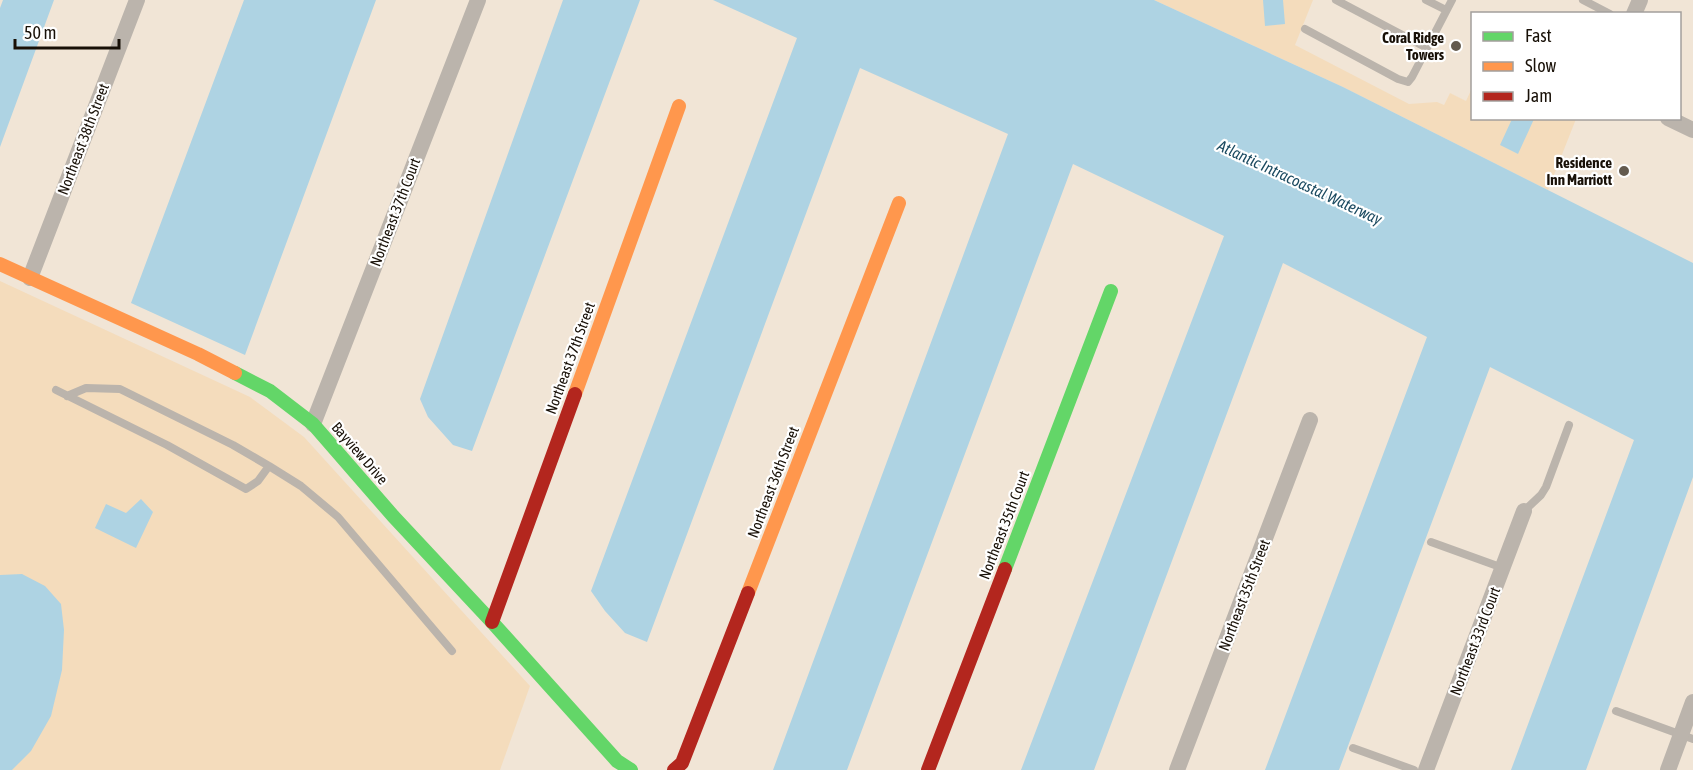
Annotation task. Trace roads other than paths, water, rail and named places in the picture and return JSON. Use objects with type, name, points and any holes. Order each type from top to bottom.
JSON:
[{"type":"street","name":"Northeast 38th Street","points":[[30,278],[137,0]]},
{"type":"street","name":"Northeast 37th Court","points":[[313,424],[478,0]]},
{"type":"street","name":"Northeast 37th Street","points":[[492,622],[680,106]]},
{"type":"street","points":[[1675,120],[1692,125]]},
{"type":"street","name":"Northeast 36th Street","points":[[674,770],[682,763],[899,202]]},
{"type":"street","name":"Bayview Drive","points":[[0,264],[198,354],[270,391],[313,424],[393,516],[623,768]]},
{"type":"street","name":"Northeast 35th Court","points":[[928,770],[1111,291]]},
{"type":"street","name":"Northeast 35th Street","points":[[1177,770],[1310,420]]},
{"type":"street","name":"Northeast 33rd Court","points":[[1426,770],[1524,511]]},
{"type":"street","points":[[1668,770],[1687,737],[1693,702]]},
{"type":"lane","points":[[1336,0],[1427,48]]},
{"type":"lane","points":[[1426,0],[1446,10]]},
{"type":"lane","points":[[1305,29],[1408,82],[1452,0]]},
{"type":"lane","points":[[1583,0],[1606,12]]},
{"type":"lane","points":[[67,396],[87,388],[120,389],[233,445],[301,486],[338,517],[452,651]]},
{"type":"lane","points":[[56,390],[167,445],[246,489],[258,481],[269,466]]},
{"type":"lane","points":[[1524,511],[1546,487],[1569,425]]},
{"type":"lane","points":[[1431,542],[1503,568]]},
{"type":"lane","points":[[1616,711],[1687,737]]},
{"type":"lane","points":[[1353,748],[1414,770]]},
{"type":"water","points":[[3,0],[54,0],[0,147],[0,8]]},
{"type":"water","points":[[244,0],[376,0],[245,355],[131,303]]},
{"type":"water","points":[[563,0],[640,0],[472,451],[453,445],[428,417],[420,399]]},
{"type":"water","name":"Atlantic Intracoastal Waterway","points":[[713,0],[1154,0],[1343,87],[1693,263],[1693,477],[1586,770],[1511,770],[1634,440],[1490,367],[1339,770],[1265,770],[1427,337],[1283,263],[1094,770],[1021,770],[1224,236],[1073,164],[847,770],[773,770],[1008,134],[860,68],[647,642],[625,633],[591,591],[797,38]]},
{"type":"water","points":[[1263,0],[1283,0],[1285,24],[1265,26]]},
{"type":"water","points":[[1512,120],[1534,120],[1518,154],[1500,145]]},
{"type":"water","points":[[141,499],[153,512],[136,548],[95,528],[106,504],[126,513]]},
{"type":"water","points":[[22,574],[45,586],[61,604],[64,630],[62,670],[51,716],[31,751],[12,770],[0,770],[0,575]]},
{"type":"place","name":"Coral Ridge Towers","points":[[1456,46]]},
{"type":"place","name":"Residence Inn Marriott","points":[[1624,171]]}]
